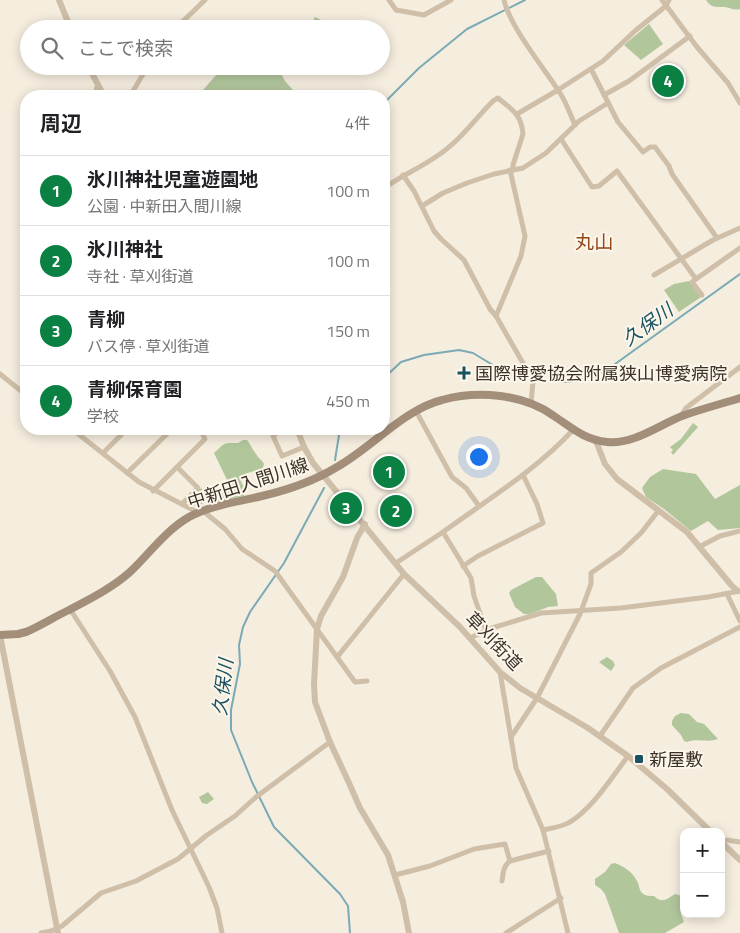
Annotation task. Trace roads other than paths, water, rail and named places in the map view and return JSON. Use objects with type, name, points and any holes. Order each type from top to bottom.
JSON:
[{"type":"main road","name":"中新田入間川線","points":[[390,431],[430,403],[451,398],[494,396],[522,399],[531,402],[585,437],[620,442],[681,417],[740,398]]},
{"type":"main road","name":"中新田入間川線","points":[[0,635],[26,632],[94,596],[123,577],[172,528],[201,512],[281,491],[324,474],[359,454],[384,435]]},
{"type":"street","points":[[59,0],[67,20]]},
{"type":"street","points":[[184,20],[205,0]]},
{"type":"street","points":[[389,0],[396,10],[424,15],[451,0]]},
{"type":"street","points":[[662,0],[728,82],[740,102]]},
{"type":"street","points":[[518,114],[613,53],[636,30],[666,6],[669,0]]},
{"type":"street","points":[[505,3],[508,14],[558,90],[575,125]]},
{"type":"street","points":[[604,95],[629,81],[690,36]]},
{"type":"street","points":[[591,68],[618,122],[643,152],[650,147],[655,147],[716,238]]},
{"type":"street","points":[[92,75],[100,90]]},
{"type":"street","points":[[134,90],[143,75]]},
{"type":"street","points":[[390,184],[446,150],[492,101],[498,98],[518,114],[523,134],[512,170],[525,236],[521,256],[496,316]]},
{"type":"street","points":[[422,206],[443,193],[467,183],[523,168],[546,153],[575,125],[608,103]]},
{"type":"street","points":[[561,139],[592,187],[599,186],[617,171],[696,279]]},
{"type":"street","points":[[403,175],[422,206],[437,236],[464,260],[490,309],[496,316],[531,377],[531,402]]},
{"type":"street","points":[[654,275],[716,238],[740,228]]},
{"type":"street","points":[[702,295],[692,282],[740,248]]},
{"type":"street","points":[[681,417],[686,408],[740,367]]},
{"type":"street","points":[[0,374],[20,390]]},
{"type":"street","points":[[416,411],[452,477],[466,488],[479,506]]},
{"type":"street","points":[[396,563],[443,532],[523,474],[558,447],[573,430]]},
{"type":"street","points":[[80,435],[127,473],[153,490],[201,512],[225,529],[242,549],[275,571],[355,682],[367,681]]},
{"type":"street","points":[[102,453],[121,435]]},
{"type":"street","points":[[127,473],[166,435]]},
{"type":"street","points":[[153,490],[205,439],[203,435]]},
{"type":"street","points":[[274,435],[273,436],[282,456],[304,447]]},
{"type":"street","name":"草刈街道","points":[[299,435],[313,463],[366,524],[404,574],[470,638],[500,672],[520,688],[600,736],[628,756],[667,789],[707,828]]},
{"type":"street","points":[[596,440],[605,464],[617,479],[687,532],[732,586],[739,591]]},
{"type":"street","points":[[177,467],[198,488],[182,504]]},
{"type":"street","points":[[463,566],[478,556],[543,523],[537,504],[523,474]]},
{"type":"street","points":[[511,737],[537,698],[582,610],[591,584],[591,573],[621,552],[659,510]]},
{"type":"street","points":[[366,524],[358,538],[343,577],[321,616],[317,629],[314,677],[315,702],[330,742],[360,808],[388,855],[403,902],[409,933]]},
{"type":"street","points":[[699,547],[720,536],[740,531]]},
{"type":"street","points":[[443,532],[471,578],[474,596],[486,630]]},
{"type":"street","points":[[338,656],[404,574]]},
{"type":"street","points":[[470,638],[486,630],[542,613],[621,608],[739,591]]},
{"type":"street","points":[[727,594],[740,621]]},
{"type":"street","points":[[70,609],[110,671],[135,717],[162,787],[209,887],[217,908],[222,933]]},
{"type":"street","points":[[600,736],[633,688],[661,668],[740,627]]},
{"type":"street","points":[[0,635],[58,931]]},
{"type":"street","points":[[500,672],[516,768],[543,830],[568,933]]},
{"type":"street","points":[[41,933],[58,931],[101,894],[136,881],[178,859],[207,835],[235,816],[256,797],[330,742]]},
{"type":"street","points":[[543,830],[563,825],[577,816],[596,797],[628,756]]},
{"type":"street","points":[[725,841],[740,842]]},
{"type":"street","points":[[395,875],[430,866],[474,849],[505,844],[510,861]]},
{"type":"street","points":[[725,846],[740,860]]},
{"type":"street","points":[[502,881],[506,863],[549,851]]},
{"type":"street","points":[[506,933],[561,898]]},
{"type":"waterway","points":[[390,97],[419,68],[467,29],[525,0]]},
{"type":"waterway","name":"久保川","points":[[536,379],[570,382],[604,372],[740,274]]},
{"type":"waterway","name":"久保川","points":[[390,372],[401,362],[424,355],[459,350],[473,353],[506,373],[528,378]]},
{"type":"waterway","name":"久保川","points":[[335,460],[339,435]]},
{"type":"waterway","name":"久保川","points":[[324,488],[284,563],[250,612],[243,627],[239,645],[240,664],[231,710],[231,730],[252,782],[274,827],[340,894],[348,906],[350,933]]},
{"type":"place","name":"青柳保育園","points":[[668,81]]},
{"type":"place","name":"国際博愛協会附属狭山博愛病院","points":[[464,373]]},
{"type":"place","name":"氷川神社児童遊園地","points":[[389,472]]},
{"type":"place","name":"青柳","points":[[346,508]]},
{"type":"place","name":"氷川神社","points":[[396,511]]},
{"type":"place","name":"新屋敷","points":[[639,759]]},
{"type":"district","name":"丸山","points":[[594,241]]}]
